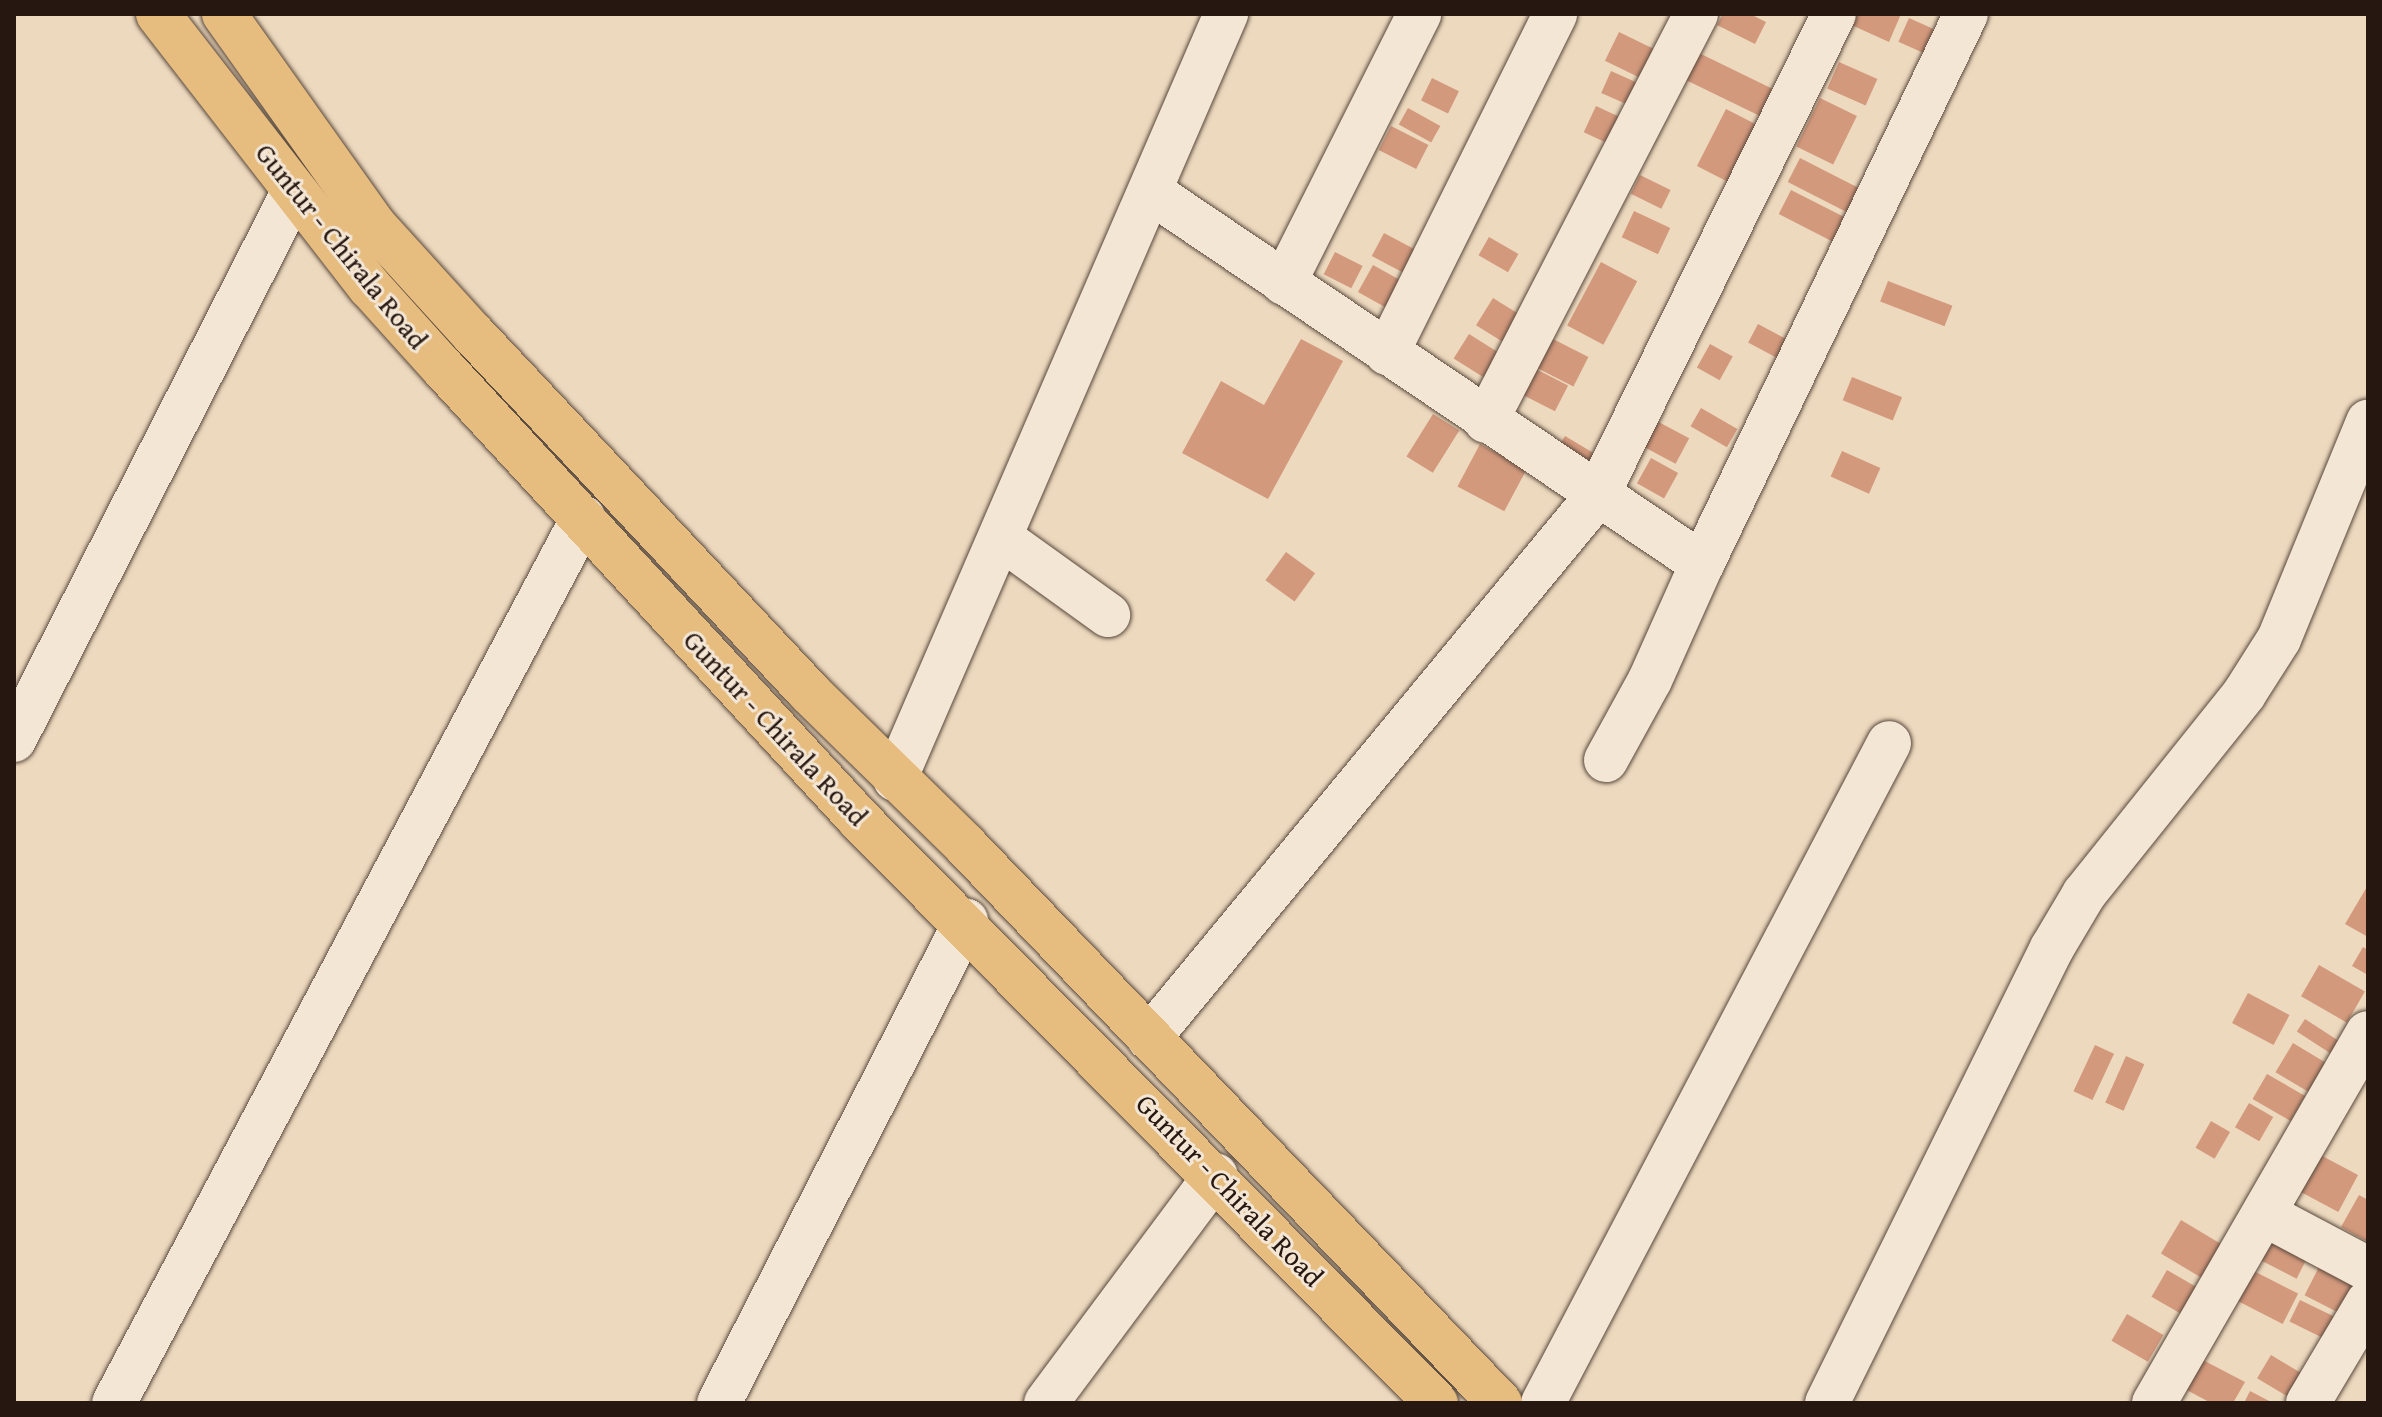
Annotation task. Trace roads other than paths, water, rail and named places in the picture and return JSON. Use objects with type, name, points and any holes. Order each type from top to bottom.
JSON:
[{"type":"main road","name":"Guntur - Chirala Road","points":[[158,14],[370,287],[859,819],[966,921],[1436,1403]]},
{"type":"main road","name":"Guntur - Chirala Road","points":[[224,14],[374,225],[895,779],[1500,1403]]},
{"type":"street","points":[[895,779],[1226,14]]},
{"type":"street","points":[[1284,283],[1419,14]]},
{"type":"street","points":[[1387,353],[1555,14]]},
{"type":"street","points":[[1486,421],[1696,14]]},
{"type":"street","points":[[1149,1038],[1597,496],[1834,14]]},
{"type":"street","points":[[1606,760],[1966,14]]},
{"type":"street","points":[[14,740],[294,191]]},
{"type":"street","points":[[1151,192],[1702,564]]},
{"type":"street","points":[[1827,1403],[2052,948],[2084,894],[2226,717],[2279,639],[2368,422]]},
{"type":"street","points":[[114,1403],[583,518]]},
{"type":"street","points":[[1001,538],[1108,615]]},
{"type":"street","points":[[1543,1403],[1889,743]]},
{"type":"street","points":[[719,1403],[966,921]]},
{"type":"street","points":[[2154,1403],[2368,1033]]},
{"type":"street","points":[[1046,1403],[1216,1175]]},
{"type":"street","points":[[2264,1214],[2368,1269]]},
{"type":"street","points":[[2308,1403],[2368,1302]]}]
